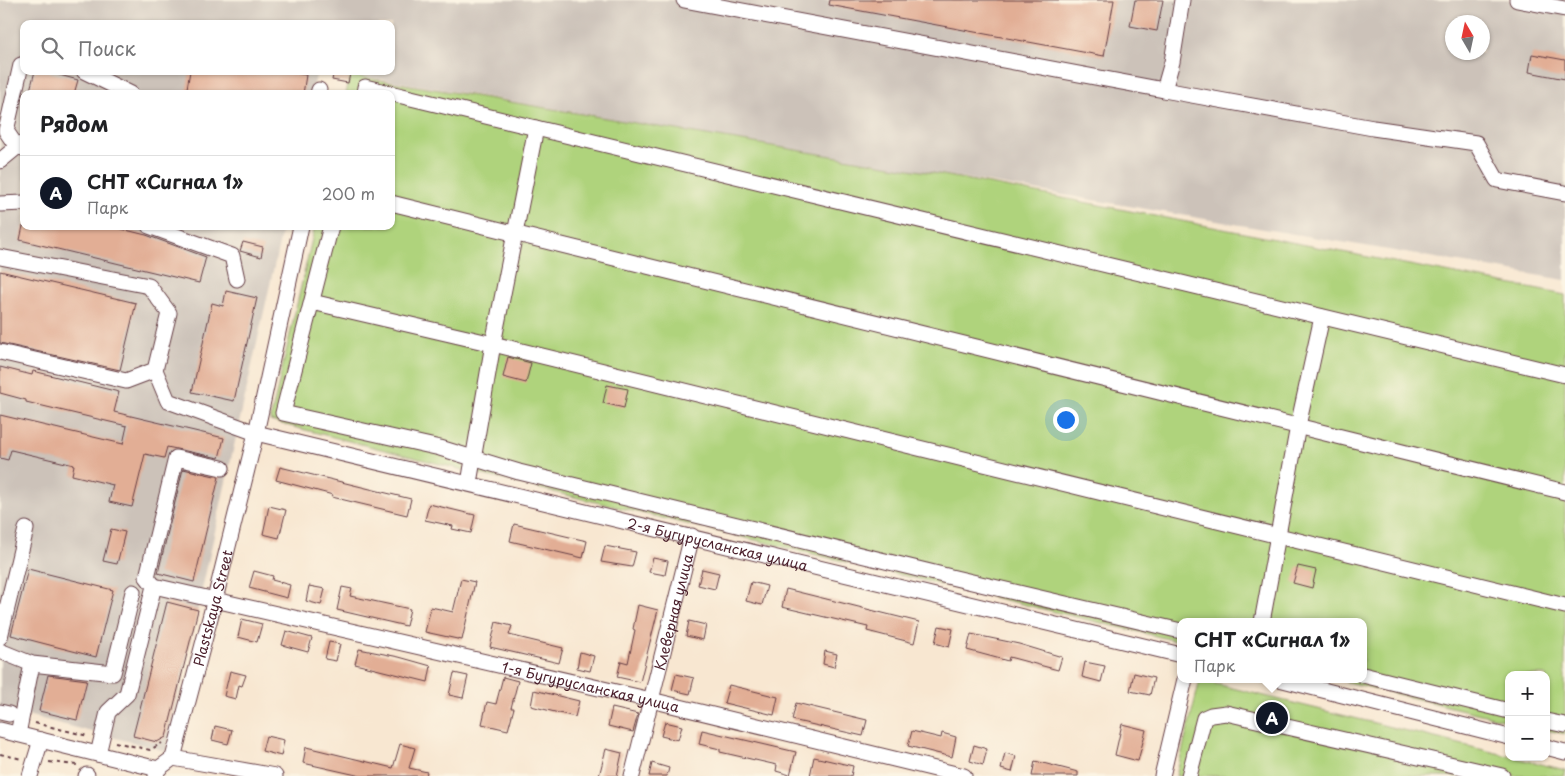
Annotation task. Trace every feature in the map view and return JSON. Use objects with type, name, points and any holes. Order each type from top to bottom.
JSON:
[{"type":"street","points":[[684,0],[1373,128],[1476,143],[1497,180],[1565,193]]},
{"type":"street","points":[[1164,90],[1172,62],[1182,0]]},
{"type":"street","points":[[1518,0],[1565,9]]},
{"type":"street","points":[[0,161],[20,148],[6,131],[20,69]]},
{"type":"street","points":[[92,75],[123,90]]},
{"type":"street","points":[[395,95],[1565,375]]},
{"type":"street","points":[[469,483],[493,344],[536,128]]},
{"type":"street","points":[[0,204],[20,203]]},
{"type":"street","points":[[395,204],[1565,492]]},
{"type":"street","points":[[160,230],[232,256],[237,279]]},
{"type":"street","name":"Plastskaya Street","points":[[173,758],[256,433],[300,230]]},
{"type":"street","points":[[331,230],[283,414],[440,448],[474,459],[955,578],[1177,630]]},
{"type":"street","points":[[0,257],[149,286],[169,313],[155,370],[126,381],[0,352]]},
{"type":"street","points":[[312,302],[493,344],[1565,606]]},
{"type":"street","points":[[1263,618],[1298,426],[1322,317]]},
{"type":"street","name":"2-я Бугурусланская улица","points":[[155,370],[168,401],[256,433],[1177,653]]},
{"type":"street","points":[[98,754],[108,712],[127,694],[154,586],[147,577],[176,458],[222,468]]},
{"type":"street","points":[[0,637],[26,529]]},
{"type":"street","name":"Клеверная улица","points":[[632,776],[692,536]]},
{"type":"street","name":"1-я Бугурусланская улица","points":[[154,586],[651,700],[964,776]]},
{"type":"street","points":[[0,651],[32,664],[113,673],[133,592]]},
{"type":"street","points":[[18,734],[32,664]]},
{"type":"street","points":[[1367,676],[1505,710]]},
{"type":"street","points":[[1162,776],[1184,683]]},
{"type":"street","points":[[1295,683],[1505,736]]},
{"type":"street","points":[[1189,776],[1204,718],[1226,713],[1502,776]]},
{"type":"street","points":[[1550,722],[1565,725]]},
{"type":"street","points":[[0,730],[98,754],[157,772],[173,758],[270,775]]},
{"type":"street","points":[[32,769],[41,740]]},
{"type":"street","points":[[1550,748],[1565,752]]},
{"type":"path","points":[[0,754],[32,769],[56,762],[85,772]]},
{"type":"shaded area","points":[[0,0],[1565,0],[1565,280],[358,75],[395,75],[395,20],[20,20],[20,75],[316,75],[313,90],[20,90],[20,230],[282,230],[166,751],[0,708]]},
{"type":"green space","points":[[350,75],[933,173],[1565,295],[1565,734],[1550,731],[1550,671],[1505,671],[1505,720],[1352,683],[1367,683],[1367,618],[1177,618],[1177,641],[491,477],[270,421],[314,230],[395,230],[395,90],[347,90]]},
{"type":"green space","points":[[1199,683],[1212,683],[1505,755],[1505,761],[1528,761],[1565,770],[1565,776],[1176,776]]},
{"type":"building","points":[[830,0],[1114,0],[1104,56],[829,5]]},
{"type":"building","points":[[1135,0],[1163,0],[1157,31],[1130,26]]},
{"type":"building","points":[[1532,54],[1565,60],[1565,79],[1529,72]]},
{"type":"building","points":[[34,75],[60,75],[78,80],[75,90],[30,90]]},
{"type":"building","points":[[189,75],[306,75],[304,90],[187,90]]},
{"type":"building","points":[[333,75],[350,75],[348,83],[332,80]]},
{"type":"building","points":[[22,230],[126,230],[146,235],[206,257],[199,283],[20,240]]},
{"type":"building","points":[[243,242],[263,247],[261,257],[240,251]]},
{"type":"building","points":[[0,271],[136,303],[120,370],[0,343]]},
{"type":"building","points":[[226,291],[257,298],[234,401],[192,392],[212,303],[223,306]]},
{"type":"building","points":[[508,357],[531,363],[526,383],[503,377]]},
{"type":"building","points":[[0,367],[32,375],[33,371],[119,392],[114,412],[224,438],[219,458],[167,447],[164,458],[145,454],[132,507],[109,502],[113,485],[72,475],[74,465],[11,450],[8,460],[0,458],[0,415],[123,444],[127,426],[26,402],[26,400],[0,393]]},
{"type":"building","points":[[607,385],[628,389],[624,408],[603,403]]},
{"type":"building","points":[[280,467],[411,499],[407,515],[332,497],[333,495],[276,480]]},
{"type":"building","points":[[183,469],[219,477],[194,582],[158,573]]},
{"type":"building","points":[[429,504],[475,515],[471,533],[452,529],[453,526],[425,520]]},
{"type":"building","points":[[269,506],[286,510],[279,538],[263,534]]},
{"type":"building","points":[[514,524],[587,541],[583,558],[510,541]]},
{"type":"building","points":[[111,529],[125,532],[117,564],[103,561]]},
{"type":"building","points":[[605,546],[636,552],[632,567],[601,562]]},
{"type":"building","points":[[653,558],[668,561],[665,575],[649,572]]},
{"type":"building","points":[[1298,566],[1316,570],[1312,588],[1293,583]]},
{"type":"building","points":[[28,569],[113,590],[96,657],[11,635]]},
{"type":"building","points":[[702,569],[719,573],[715,589],[698,585]]},
{"type":"building","points":[[254,571],[273,576],[272,580],[290,585],[287,598],[249,588]]},
{"type":"building","points":[[461,579],[475,582],[462,640],[425,632],[431,607],[453,612]]},
{"type":"building","points":[[751,582],[767,586],[762,605],[746,601]]},
{"type":"building","points":[[309,586],[325,589],[321,605],[306,601]]},
{"type":"building","points":[[342,587],[352,589],[350,596],[410,609],[406,626],[337,610]]},
{"type":"building","points":[[786,589],[919,622],[914,643],[867,631],[868,627],[782,607]]},
{"type":"building","points":[[167,602],[198,610],[166,737],[157,742],[133,736]]},
{"type":"building","points":[[638,605],[658,610],[640,682],[617,677],[621,661],[628,663]]},
{"type":"building","points":[[242,619],[262,624],[257,642],[238,637]]},
{"type":"building","points":[[689,621],[706,625],[703,640],[686,636]]},
{"type":"building","points":[[496,622],[512,626],[509,635],[563,648],[559,663],[490,647]]},
{"type":"building","points":[[939,626],[953,629],[949,647],[935,643]]},
{"type":"building","points":[[286,631],[312,638],[308,652],[282,645]]},
{"type":"building","points":[[971,634],[1019,644],[1062,657],[1058,670],[1009,657],[1008,661],[967,650]]},
{"type":"building","points":[[329,642],[340,644],[336,661],[325,659]]},
{"type":"building","points":[[359,649],[431,666],[428,682],[355,664]]},
{"type":"building","points":[[825,651],[837,654],[834,667],[823,664]]},
{"type":"building","points":[[580,652],[594,656],[590,671],[577,668]]},
{"type":"building","points":[[1085,662],[1105,666],[1101,682],[1082,677]]},
{"type":"building","points":[[230,671],[246,675],[242,686],[239,685],[236,699],[224,696]]},
{"type":"building","points":[[454,673],[468,676],[463,698],[449,695]]},
{"type":"building","points":[[1134,673],[1154,678],[1150,695],[1130,691]]},
{"type":"building","points":[[676,674],[694,678],[690,694],[672,690]]},
{"type":"building","points":[[48,675],[87,680],[77,720],[39,711]]},
{"type":"building","points":[[503,677],[518,681],[508,730],[482,724],[487,702],[496,704]]},
{"type":"building","points":[[729,685],[778,697],[774,715],[724,703]]},
{"type":"building","points":[[534,690],[579,701],[575,717],[531,706]]},
{"type":"building","points":[[796,703],[867,720],[863,736],[792,720]]},
{"type":"building","points":[[612,708],[638,714],[633,732],[608,726]]},
{"type":"building","points":[[665,722],[682,726],[678,740],[661,736]]},
{"type":"building","points":[[1122,724],[1146,730],[1138,761],[1115,755]]},
{"type":"building","points":[[215,726],[232,730],[228,744],[212,740]]},
{"type":"building","points":[[702,730],[796,752],[790,775],[776,771],[777,765],[720,752],[720,749],[699,744]]},
{"type":"building","points":[[912,731],[941,738],[942,733],[956,737],[952,757],[908,746]]},
{"type":"building","points":[[266,736],[284,740],[281,756],[262,751]]},
{"type":"building","points":[[400,744],[415,748],[409,768],[427,772],[426,776],[361,776],[303,763],[306,747],[393,768]]},
{"type":"building","points":[[974,745],[987,749],[983,765],[970,761]]},
{"type":"building","points":[[606,749],[622,753],[617,776],[599,776]]},
{"type":"building","points":[[1005,753],[1016,756],[1012,772],[1001,769]]},
{"type":"building","points":[[814,757],[853,766],[851,776],[810,776]]},
{"type":"building","points":[[1035,761],[1078,772],[1078,776],[1032,776]]},
{"type":"building","points":[[652,763],[669,768],[667,776],[649,776]]},
{"type":"place","name":"СНТ «Сигнал 1»","points":[[1272,718]]}]
